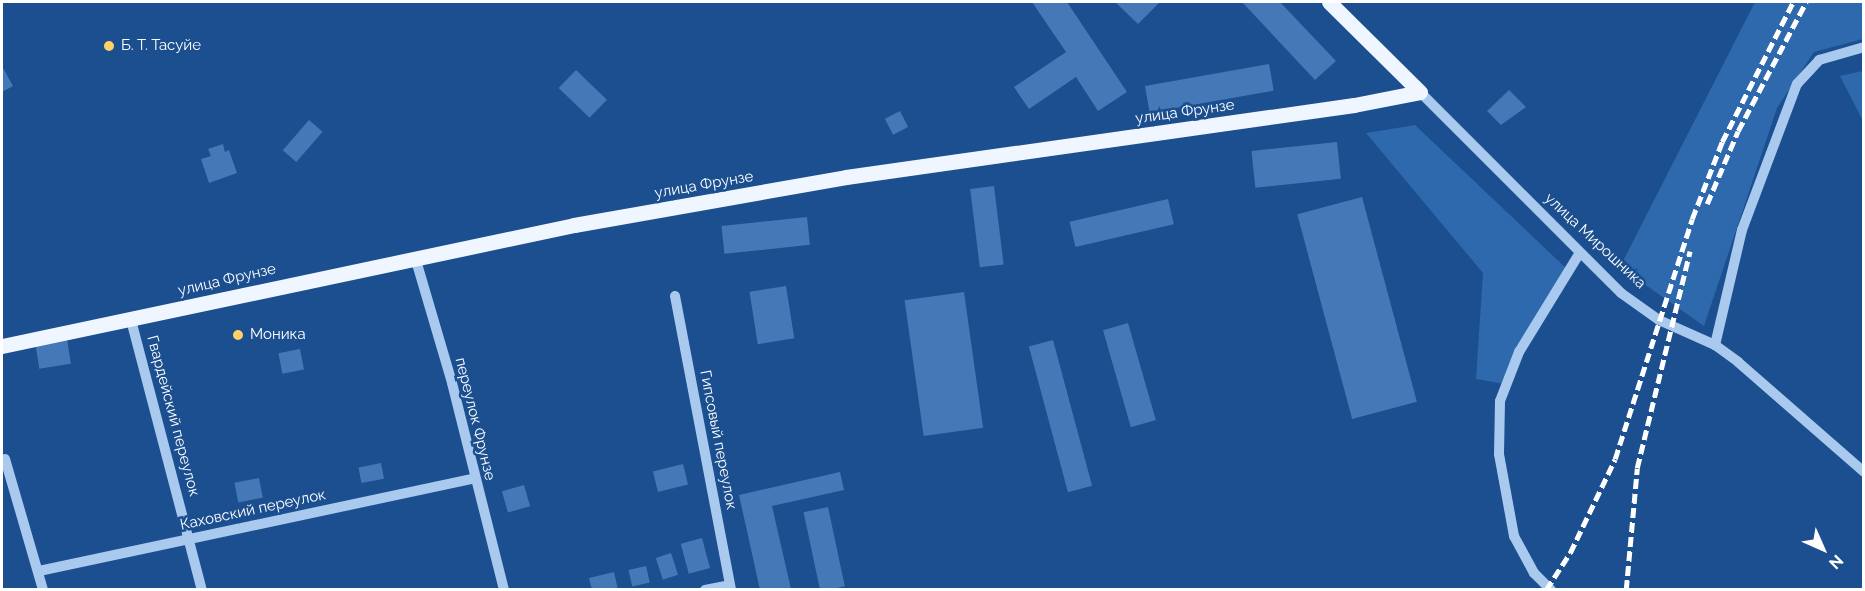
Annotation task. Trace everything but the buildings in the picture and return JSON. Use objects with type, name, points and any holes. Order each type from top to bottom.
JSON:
[{"type":"main road","name":"улица Мирошника","points":[[1329,2],[1420,92]]},
{"type":"main road","name":"улица Фрунзе","points":[[2,346],[415,257],[846,177],[987,160],[1420,92]]},
{"type":"street","points":[[1715,345],[1742,230],[1797,84],[1819,60],[1863,47]]},
{"type":"street","name":"улица Мирошника","points":[[1420,92],[1579,254],[1621,292],[1659,320],[1715,345],[1863,472]]},
{"type":"street","points":[[1551,590],[1534,573],[1514,536],[1499,454],[1500,401],[1519,352],[1579,254]]},
{"type":"street","name":"переулок Фрунзе","points":[[415,257],[452,383],[473,479],[504,590]]},
{"type":"street","name":"Гипсовый переулок","points":[[675,296],[730,587]]},
{"type":"street","name":"Гвардейский переулок","points":[[131,320],[202,590]]},
{"type":"street","points":[[5,459],[43,590]]},
{"type":"street","name":"Каховский переулок","points":[[39,571],[473,479]]},
{"type":"street","points":[[705,590],[730,587]]},
{"type":"shaded area","points":[[1755,2],[1863,2],[1863,39],[1814,52],[1777,108],[1704,326],[1620,267]]},
{"type":"shaded area","points":[[1864,71],[1863,121],[1840,76]]},
{"type":"shaded area","points":[[1415,125],[1569,271],[1505,384],[1476,379],[1483,273],[1366,133]]},
{"type":"railway","points":[[1546,590],[1570,553],[1615,459],[1692,219],[1722,142],[1793,2]]},
{"type":"railway","points":[[1707,204],[1738,131],[1806,2]]},
{"type":"railway","points":[[1626,590],[1637,468],[1690,251]]},
{"type":"place","name":"Б. Т. Тасуйе","points":[[109,46]]},
{"type":"place","name":"Моника","points":[[238,335]]}]
